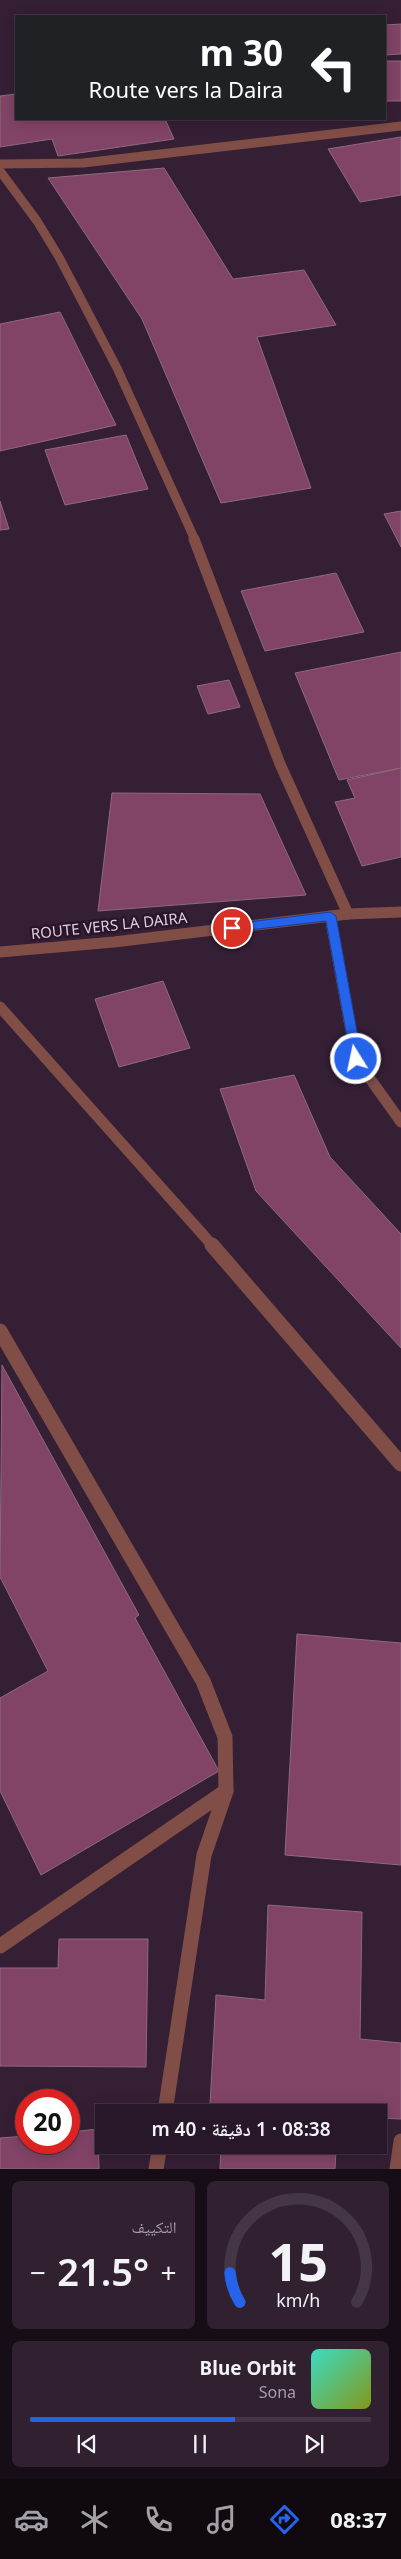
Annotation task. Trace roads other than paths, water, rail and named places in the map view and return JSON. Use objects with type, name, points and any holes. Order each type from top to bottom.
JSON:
[{"type":"street","points":[[0,164],[83,163],[401,126]]},
{"type":"street","points":[[0,171],[37,221],[59,257],[117,368],[194,538],[280,764],[348,914]]},
{"type":"street","name":"ROUTE VERS LA DAIRA","points":[[0,952],[114,942],[348,914],[401,912]]},
{"type":"street","points":[[330,916],[356,1059],[401,1122]]},
{"type":"street","points":[[0,1007],[213,1246],[401,1464]]},
{"type":"street","points":[[0,1331],[203,1681],[225,1737],[226,1791],[204,1855],[166,2104]]},
{"type":"street","points":[[0,1946],[226,1791]]},
{"type":"street","points":[[397,2169],[401,2141]]},
{"type":"street","points":[[156,2169],[158,2154]]}]
